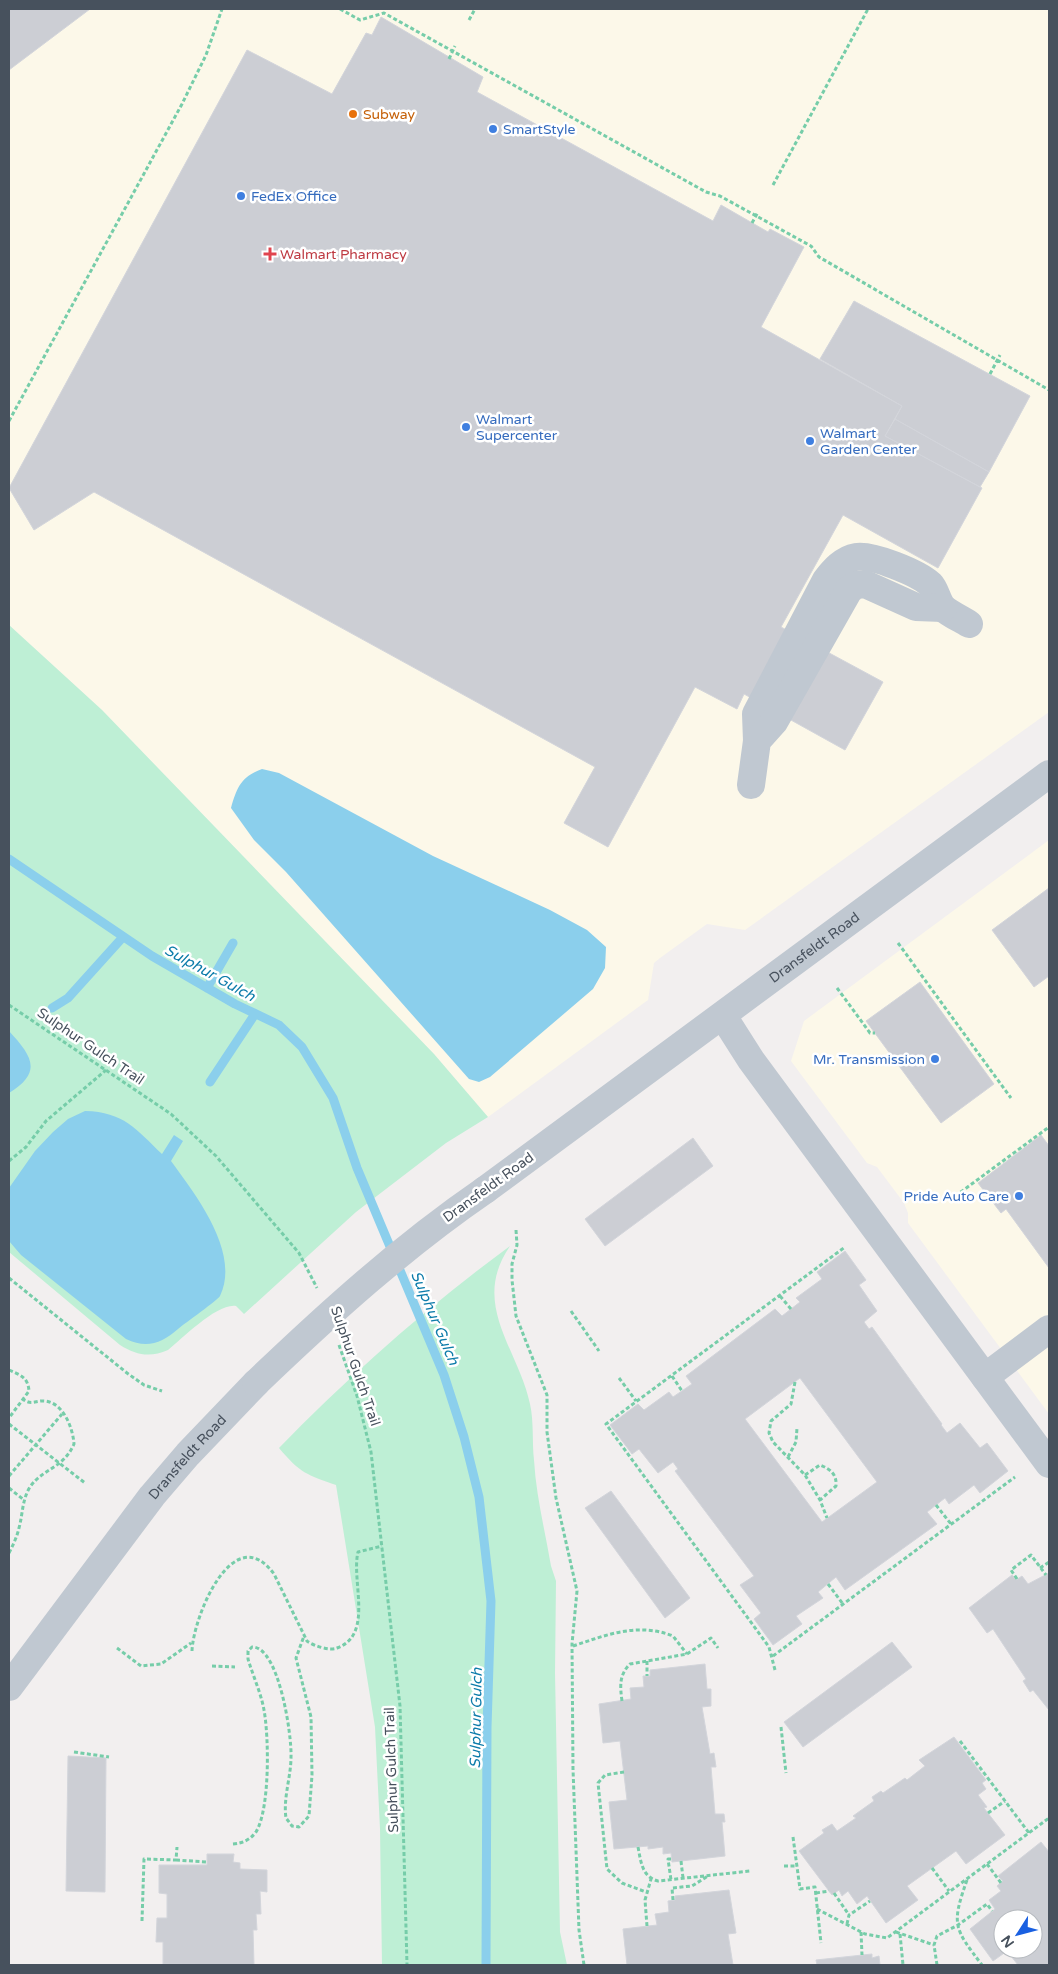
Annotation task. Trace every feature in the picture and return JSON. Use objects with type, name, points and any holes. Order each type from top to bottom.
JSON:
[{"type":"street","points":[[751,784],[757,741],[756,714],[826,580],[841,565],[856,556],[879,559],[892,564],[930,584],[943,608],[969,624]]},
{"type":"street","name":"Dransfeldt Road","points":[[9,1688],[152,1496],[188,1454],[256,1383],[374,1275],[449,1214],[723,1016],[1049,774]]},
{"type":"street","points":[[723,1016],[751,1060],[1049,1464]]},
{"type":"street","points":[[985,1376],[1049,1329]]},
{"type":"path","points":[[9,421],[182,104],[206,55],[222,9]]},
{"type":"path","points":[[340,9],[360,20],[384,13],[706,192],[720,196],[811,246],[819,258],[1049,390]]},
{"type":"path","points":[[469,20],[475,9]]},
{"type":"path","points":[[773,184],[868,9]]},
{"type":"path","points":[[449,59],[455,46]]},
{"type":"path","points":[[752,223],[758,212]]},
{"type":"path","points":[[990,374],[1000,355]]},
{"type":"path","points":[[898,943],[1011,1098]]},
{"type":"path","points":[[837,988],[870,1033],[875,1033]]},
{"type":"path","name":"Sulphur Gulch Trail","points":[[9,1005],[171,1114],[216,1156],[299,1253],[320,1294]]},
{"type":"path","points":[[9,1162],[26,1148],[46,1121],[106,1070]]},
{"type":"path","points":[[950,1200],[1049,1127]]},
{"type":"path","points":[[516,1230],[518,1245],[512,1264],[516,1316],[547,1395],[547,1432],[556,1498],[577,1591],[572,1646],[574,1797],[579,1930],[584,1965]]},
{"type":"path","points":[[775,1670],[773,1656],[769,1647],[606,1424],[845,1247]]},
{"type":"path","points":[[9,1278],[126,1372],[144,1385],[162,1391]]},
{"type":"path","points":[[780,1296],[791,1309]]},
{"type":"path","points":[[571,1311],[599,1351]]},
{"type":"path","name":"Sulphur Gulch Trail","points":[[337,1338],[368,1435],[382,1546],[403,1746],[407,1965]]},
{"type":"path","points":[[9,1370],[23,1376],[28,1383],[29,1391],[9,1418]]},
{"type":"path","points":[[672,1376],[682,1390]]},
{"type":"path","points":[[618,1378],[636,1402]]},
{"type":"path","points":[[795,1382],[791,1404],[771,1421],[768,1427],[773,1442],[805,1474],[820,1500],[826,1518]]},
{"type":"path","points":[[9,1553],[20,1528],[21,1510],[24,1500],[32,1485],[61,1464],[74,1444],[70,1422],[50,1402],[27,1403],[23,1399]]},
{"type":"path","points":[[9,1476],[62,1414]]},
{"type":"path","points":[[9,1424],[85,1482]]},
{"type":"path","points":[[788,1457],[796,1442],[797,1428]]},
{"type":"path","points":[[805,1474],[820,1465],[832,1472],[836,1479],[836,1486],[820,1500]]},
{"type":"path","points":[[773,1656],[1015,1477]]},
{"type":"path","points":[[9,1488],[24,1500]]},
{"type":"path","points":[[936,1505],[951,1524]]},
{"type":"path","points":[[192,1651],[192,1642],[199,1614],[217,1580],[235,1561],[248,1558],[268,1565],[304,1636],[313,1645],[332,1650],[349,1643],[355,1634],[358,1622],[356,1562],[358,1552],[382,1546]]},
{"type":"path","points":[[1017,1579],[1011,1570],[1031,1556],[1046,1576]]},
{"type":"path","points":[[1040,1568],[1049,1562]]},
{"type":"path","points":[[828,1584],[843,1604]]},
{"type":"path","points":[[572,1646],[614,1632],[636,1629],[673,1636],[687,1654]]},
{"type":"path","points":[[233,1844],[243,1843],[256,1831],[262,1812],[266,1779],[264,1711],[248,1659],[248,1651],[252,1646],[257,1646],[262,1650],[269,1660],[287,1713],[291,1756],[286,1818],[292,1826],[299,1827],[309,1816],[312,1754],[311,1717],[296,1658],[304,1636]]},
{"type":"path","points":[[622,1700],[620,1683],[625,1669],[635,1662],[687,1654],[711,1638],[718,1648]]},
{"type":"path","points":[[117,1648],[141,1666],[161,1664],[192,1642]]},
{"type":"path","points":[[647,1660],[647,1676]]},
{"type":"path","points":[[212,1666],[235,1666]]},
{"type":"path","points":[[781,1726],[786,1773]]},
{"type":"path","points":[[960,1741],[1028,1833]]},
{"type":"path","points":[[74,1752],[109,1756]]},
{"type":"path","points":[[624,1772],[605,1775],[598,1783],[607,1870],[622,1883],[646,1892]]},
{"type":"path","points":[[988,1813],[1005,1801]]},
{"type":"path","points":[[817,1909],[861,1932],[887,1938],[1049,1818]]},
{"type":"path","points":[[793,1837],[800,1889],[815,1887],[821,1943]]},
{"type":"path","points":[[176,1860],[177,1847]]},
{"type":"path","points":[[638,1847],[641,1865],[652,1879],[671,1880],[750,1871]]},
{"type":"path","points":[[142,1921],[144,1859],[207,1862]]},
{"type":"path","points":[[671,1859],[668,1859],[671,1880]]},
{"type":"path","points":[[681,1861],[683,1878]]},
{"type":"path","points":[[987,1864],[1000,1883]]},
{"type":"path","points":[[784,1866],[796,1866]]},
{"type":"path","points":[[932,1868],[949,1891]]},
{"type":"path","points":[[672,1900],[672,1888],[692,1886],[708,1875]]},
{"type":"path","points":[[967,1878],[960,1899],[958,1925],[960,1937],[982,1965]]},
{"type":"path","points":[[647,1926],[646,1892],[652,1879]]},
{"type":"path","points":[[816,1893],[829,1891]]},
{"type":"path","points":[[834,1893],[849,1914]]},
{"type":"path","points":[[846,1924],[849,1914],[870,1901]]},
{"type":"path","points":[[937,1965],[934,1945],[937,1936],[958,1925],[987,1904],[992,1912]]},
{"type":"path","points":[[861,1932],[862,1955]]},
{"type":"path","points":[[896,1932],[934,1945]]},
{"type":"path","points":[[900,1934],[902,1965]]},
{"type":"shaded area","points":[[9,9],[1049,9],[1049,712],[745,930],[707,924],[654,963],[648,1000],[488,1117],[434,1054],[102,710],[9,625]]},
{"type":"shaded area","points":[[1049,840],[1049,1414],[908,1223],[908,1213],[904,1203],[877,1167],[867,1163],[791,1061],[804,1021]]},
{"type":"green space","points":[[9,625],[102,710],[434,1054],[488,1117],[446,1143],[356,1212],[244,1314],[236,1306],[219,1310],[168,1350],[155,1354],[137,1353],[120,1345],[9,1252]]},
{"type":"green space","points":[[510,1246],[499,1267],[495,1287],[496,1307],[500,1326],[524,1384],[530,1404],[537,1486],[551,1566],[556,1581],[555,1673],[560,1932],[567,1965],[382,1965],[380,1829],[375,1727],[336,1485],[304,1472],[279,1448],[333,1394],[390,1342]]},
{"type":"water","points":[[262,769],[279,773],[433,856],[550,910],[587,930],[606,947],[605,968],[593,989],[490,1077],[479,1082],[469,1079],[286,872],[254,840],[231,808],[235,794],[241,784],[249,776]]},
{"type":"water","points":[[9,1031],[28,1056],[30,1070],[27,1078],[9,1093]]},
{"type":"water","points":[[85,1111],[98,1112],[120,1118],[162,1154],[174,1135],[183,1141],[171,1161],[203,1207],[220,1243],[225,1261],[225,1279],[220,1296],[172,1334],[154,1343],[141,1344],[126,1339],[21,1255],[9,1241],[9,1188],[35,1151],[53,1132],[68,1119]]},
{"type":"building","points":[[9,9],[90,9],[9,70]]},
{"type":"building","name":"Walmart Supercenter","points":[[381,17],[483,77],[477,92],[713,221],[721,205],[768,232],[770,229],[804,247],[761,327],[902,406],[885,436],[982,488],[938,568],[843,515],[781,627],[883,682],[845,750],[744,694],[737,709],[695,687],[608,847],[564,823],[595,767],[94,492],[34,530],[9,488],[247,50],[332,94],[366,33],[372,35]]},
{"type":"building","points":[[854,301],[1030,396],[989,472],[895,419],[902,406],[820,359]]},
{"type":"building","points":[[895,419],[989,472],[980,487],[885,436]]},
{"type":"building","points":[[1049,888],[1049,976],[1034,987],[992,930]]},
{"type":"building","name":"Mr. Transmission","points":[[920,982],[994,1084],[941,1123],[866,1021]]},
{"type":"building","name":"Pride Auto Care","points":[[1041,1135],[1049,1146],[1049,1268],[1006,1209],[1001,1213],[978,1183]]},
{"type":"building","points":[[693,1138],[713,1166],[605,1246],[585,1219]]},
{"type":"building","points":[[845,1251],[866,1280],[859,1285],[877,1311],[864,1322],[869,1329],[872,1327],[947,1433],[960,1423],[980,1448],[987,1443],[1008,1471],[980,1493],[974,1485],[949,1504],[945,1498],[927,1512],[937,1524],[845,1590],[836,1577],[818,1592],[823,1598],[796,1616],[802,1624],[773,1645],[754,1619],[761,1613],[740,1585],[754,1576],[675,1471],[678,1469],[673,1462],[658,1473],[639,1449],[632,1454],[610,1425],[638,1404],[644,1410],[669,1392],[673,1397],[692,1384],[686,1376],[775,1309],[782,1316],[800,1302],[796,1298],[822,1279],[817,1272]],"holes":[[[800,1378],[877,1482],[822,1522],[745,1419]]]},
{"type":"building","points":[[611,1491],[690,1598],[665,1618],[585,1508]]},
{"type":"building","points":[[1049,1573],[1049,1710],[1033,1690],[1030,1692],[1023,1681],[1026,1679],[993,1629],[987,1633],[969,1608],[1012,1575],[1016,1580],[1022,1576],[1028,1584]]},
{"type":"building","points":[[892,1642],[912,1667],[803,1747],[784,1722]]},
{"type":"building","points":[[705,1664],[707,1689],[711,1689],[711,1706],[702,1707],[710,1754],[714,1753],[716,1767],[711,1767],[715,1814],[724,1814],[725,1822],[722,1822],[725,1856],[672,1862],[671,1853],[663,1854],[663,1847],[648,1849],[648,1846],[614,1849],[609,1802],[627,1800],[620,1741],[603,1743],[599,1704],[631,1699],[630,1688],[644,1687],[643,1676],[650,1676],[650,1670]]},
{"type":"building","points":[[954,1737],[986,1780],[982,1783],[986,1789],[978,1795],[987,1807],[984,1808],[1005,1835],[966,1864],[956,1851],[907,1886],[918,1900],[886,1923],[867,1896],[857,1904],[848,1891],[842,1896],[839,1890],[832,1895],[799,1851],[824,1833],[822,1830],[832,1824],[837,1831],[856,1818],[853,1816],[874,1801],[872,1797],[881,1791],[883,1793],[905,1778],[907,1780],[925,1766],[919,1760]]},
{"type":"building","points":[[68,1756],[106,1758],[105,1892],[66,1891]]},
{"type":"building","points":[[1041,1842],[1049,1852],[1049,1965],[1018,1965],[1013,1959],[1043,1959],[1043,1909],[995,1909],[989,1900],[1001,1891],[997,1886],[1003,1881],[998,1876]]},
{"type":"building","points":[[207,1854],[234,1854],[233,1862],[240,1863],[240,1869],[267,1870],[267,1892],[260,1891],[261,1914],[256,1914],[257,1930],[253,1930],[254,1965],[163,1964],[163,1942],[156,1942],[157,1918],[167,1918],[167,1894],[159,1893],[159,1865],[207,1865]]},
{"type":"building","points":[[729,1890],[736,1933],[728,1934],[733,1965],[627,1965],[623,1929],[657,1925],[655,1914],[669,1912],[668,1901],[675,1900],[675,1896]]},
{"type":"building","points":[[993,1911],[993,1959],[996,1959],[993,1961],[970,1929]]},
{"type":"building","points":[[872,1954],[872,1958],[879,1956],[880,1965],[817,1965],[816,1960]]},
{"type":"waterway","name":"Sulphur Gulch","points":[[9,859],[152,956],[235,1004],[279,1025],[302,1047],[333,1098],[357,1168],[444,1375],[464,1437],[479,1497],[491,1601],[487,1727],[486,1965]]},
{"type":"waterway","points":[[52,1008],[68,998],[123,937]]},
{"type":"waterway","points":[[207,988],[233,943]]},
{"type":"waterway","points":[[210,1082],[255,1014]]},
{"type":"place","name":"Subway","points":[[353,114]]},
{"type":"place","name":"SmartStyle","points":[[493,129]]},
{"type":"place","name":"FedEx Office","points":[[241,196]]},
{"type":"place","name":"Walmart Pharmacy","points":[[270,254]]},
{"type":"place","name":"Walmart Supercenter","points":[[466,427]]},
{"type":"place","name":"Walmart Garden Center","points":[[810,441]]},
{"type":"place","name":"Mr. Transmission","points":[[935,1059]]},
{"type":"place","name":"Pride Auto Care","points":[[1019,1196]]}]
